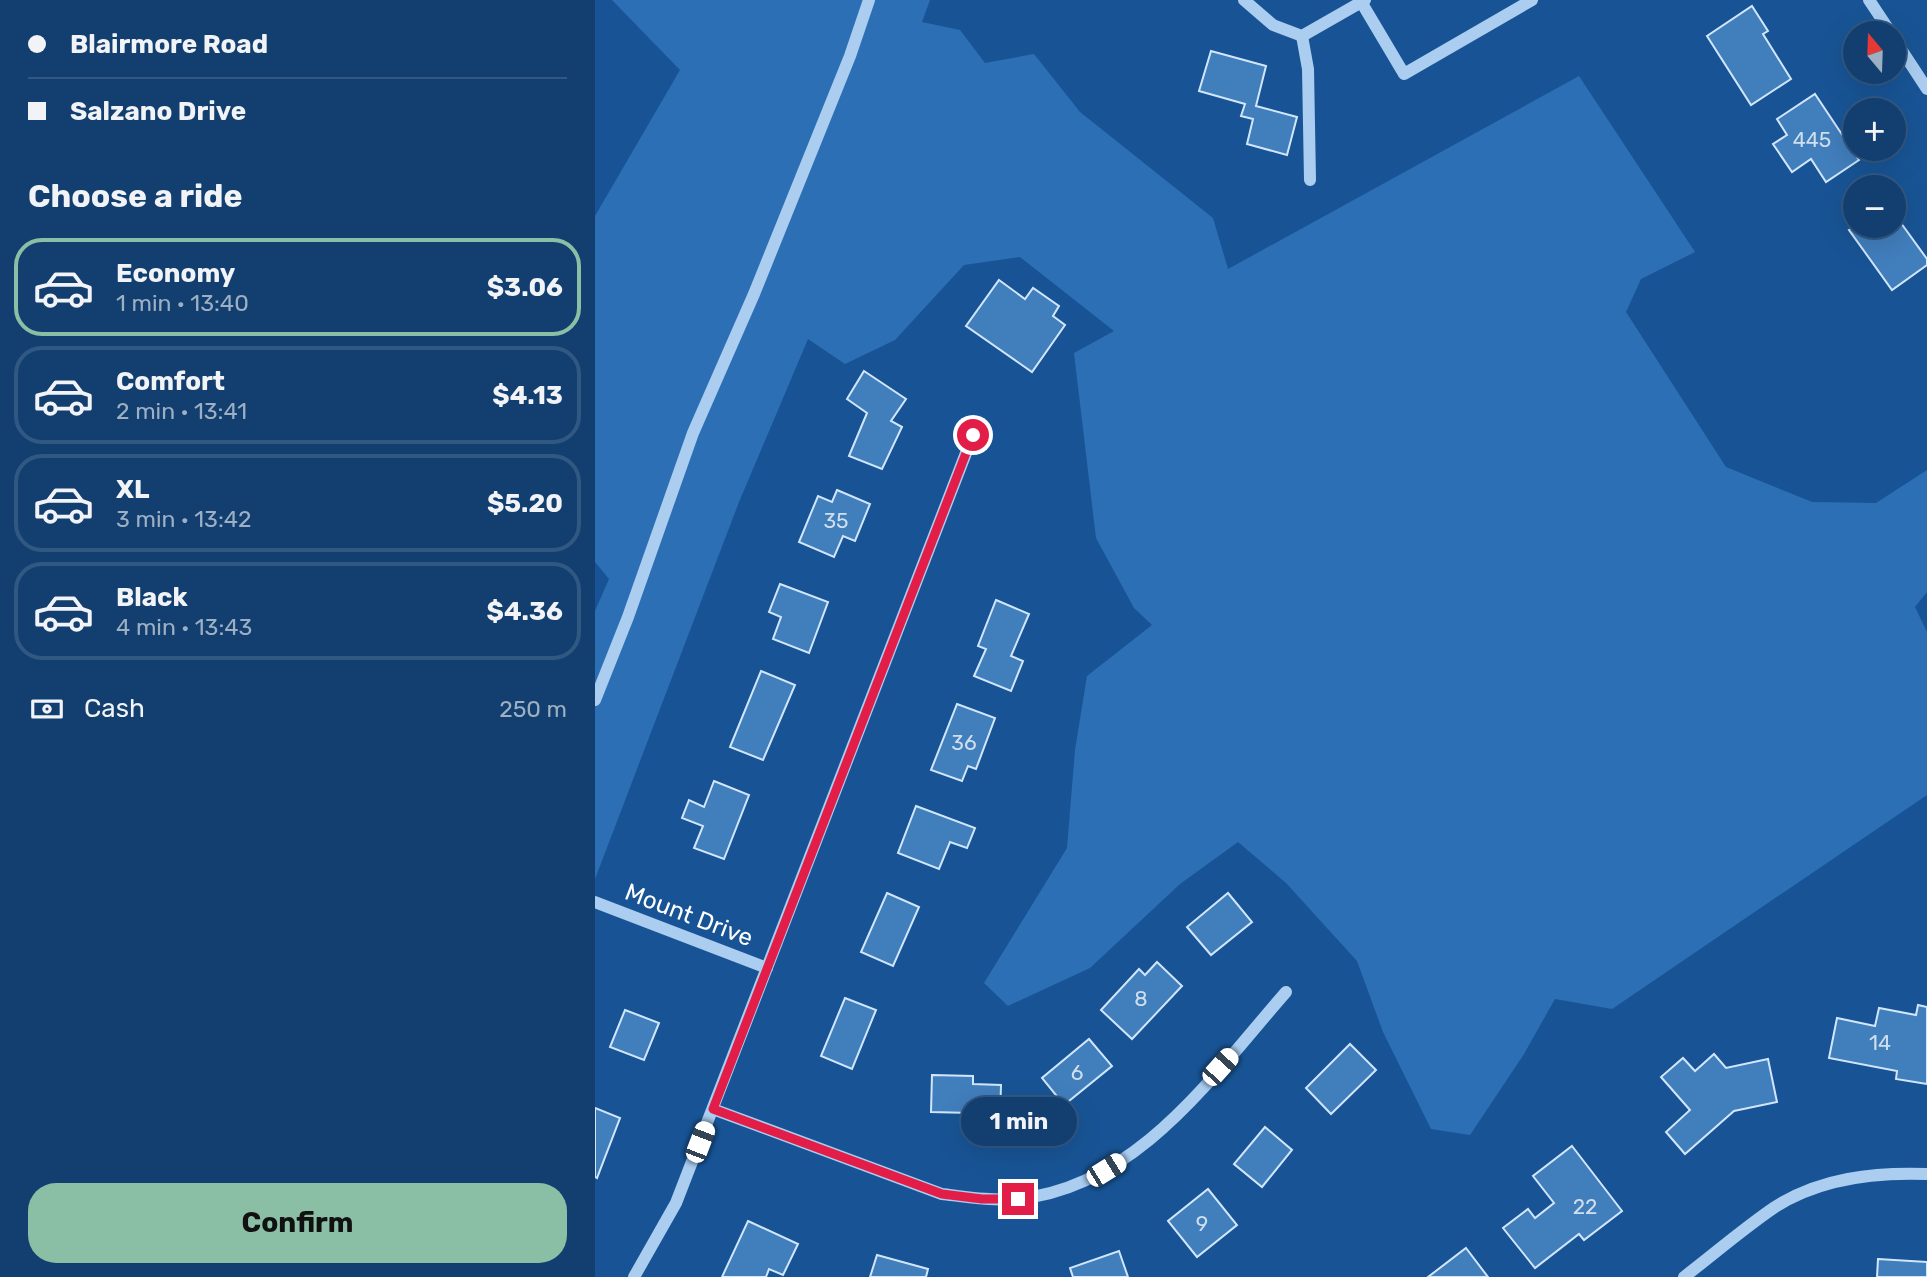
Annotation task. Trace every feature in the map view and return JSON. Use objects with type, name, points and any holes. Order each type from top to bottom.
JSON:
[{"type":"street","points":[[595,700],[628,617],[693,433],[754,294],[845,68],[869,0]]},
{"type":"street","points":[[1244,0],[1273,25],[1301,36]]},
{"type":"street","points":[[1301,36],[1362,1],[1404,74],[1532,0]]},
{"type":"street","points":[[1869,0],[1883,21]]},
{"type":"street","points":[[1301,36],[1308,69],[1310,180]]},
{"type":"street","points":[[1906,57],[1927,89]]},
{"type":"street","points":[[635,1277],[676,1203],[973,435]]},
{"type":"street","name":"Mount Drive","points":[[595,902],[767,968]]},
{"type":"street","points":[[713,1109],[942,1194],[982,1199],[1018,1199],[1062,1190],[1142,1147],[1171,1122],[1286,992]]},
{"type":"street","points":[[1684,1277],[1776,1207],[1814,1188],[1849,1178],[1890,1173],[1927,1174]]},
{"type":"shaded area","points":[[612,0],[930,0],[922,22],[960,30],[985,63],[1034,54],[1080,112],[1213,218],[1228,269],[1579,76],[1695,252],[1641,279],[1626,312],[1726,467],[1812,502],[1876,503],[1927,470],[1927,592],[1915,607],[1927,632],[1927,795],[1612,1009],[1555,999],[1524,1054],[1470,1135],[1431,1129],[1383,1032],[1357,961],[1286,883],[1238,842],[1180,884],[1090,968],[1008,1006],[984,983],[1067,848],[1075,750],[1087,676],[1152,625],[1134,608],[1096,538],[1074,353],[1114,331],[1020,257],[964,265],[895,340],[845,364],[808,339],[739,502],[595,879],[595,611],[609,579],[595,562],[595,216],[680,70]]},
{"type":"building","points":[[1752,6],[1768,31],[1763,34],[1791,79],[1751,105],[1707,36]]},
{"type":"building","points":[[1211,51],[1266,66],[1256,106],[1297,117],[1287,155],[1247,144],[1253,119],[1241,116],[1245,104],[1199,91]]},
{"type":"building","points":[[1815,94],[1843,136],[1843,161],[1858,161],[1826,182],[1811,159],[1792,172],[1773,144],[1787,135],[1777,119]]},
{"type":"building","points":[[1906,230],[1927,259],[1927,265],[1892,290],[1855,238],[1906,238]]},
{"type":"building","points":[[999,280],[1025,299],[1033,288],[1059,306],[1053,316],[1065,325],[1032,372],[966,326]]},
{"type":"building","points":[[864,371],[906,399],[891,421],[902,427],[882,469],[849,456],[867,413],[847,399]]},
{"type":"building","points":[[837,490],[870,504],[855,541],[843,536],[834,557],[799,542],[818,496],[832,502]]},
{"type":"building","points":[[780,584],[828,602],[809,653],[773,639],[781,617],[769,612]]},
{"type":"building","points":[[996,600],[1029,614],[1011,656],[1023,661],[1011,691],[974,676],[986,649],[978,646]]},
{"type":"building","points":[[761,671],[795,685],[763,760],[730,747]]},
{"type":"building","points":[[957,704],[995,718],[976,769],[968,766],[962,781],[931,770]]},
{"type":"building","points":[[714,781],[749,795],[724,859],[694,848],[703,826],[682,818],[689,800],[704,807]]},
{"type":"building","points":[[916,806],[975,828],[967,848],[950,842],[939,869],[898,853]]},
{"type":"building","points":[[887,893],[919,907],[893,966],[861,952]]},
{"type":"building","points":[[1228,893],[1252,922],[1211,955],[1187,927]]},
{"type":"building","points":[[1157,962],[1182,986],[1132,1039],[1101,1010],[1139,969],[1145,975]]},
{"type":"building","points":[[845,998],[876,1010],[852,1069],[821,1056]]},
{"type":"building","points":[[1918,1005],[1927,1007],[1927,1084],[1896,1079],[1897,1071],[1829,1058],[1837,1018],[1875,1026],[1879,1008],[1916,1015]]},
{"type":"building","points":[[625,1010],[659,1023],[644,1060],[610,1047]]},
{"type":"building","points":[[1089,1039],[1112,1066],[1064,1105],[1042,1078]]},
{"type":"building","points":[[1350,1044],[1376,1070],[1331,1114],[1306,1088]]},
{"type":"building","points":[[1714,1054],[1726,1068],[1768,1059],[1777,1102],[1734,1111],[1685,1154],[1666,1132],[1690,1110],[1661,1077],[1683,1058],[1695,1071]]},
{"type":"building","points":[[932,1075],[973,1076],[973,1084],[1001,1085],[1000,1119],[972,1119],[972,1113],[931,1112]]},
{"type":"building","points":[[595,1108],[620,1118],[597,1178],[595,1177]]},
{"type":"building","points":[[1265,1127],[1292,1150],[1262,1187],[1234,1164]]},
{"type":"building","points":[[1572,1146],[1622,1211],[1584,1240],[1579,1234],[1535,1268],[1503,1228],[1528,1209],[1535,1218],[1554,1203],[1533,1176]]},
{"type":"building","points":[[1208,1189],[1237,1225],[1197,1257],[1168,1221]]},
{"type":"building","points":[[748,1221],[798,1244],[783,1275],[769,1269],[766,1277],[722,1277]]},
{"type":"building","points":[[1466,1248],[1488,1277],[1428,1277]]},
{"type":"building","points":[[1119,1251],[1128,1277],[1073,1277],[1070,1268]]},
{"type":"building","points":[[877,1255],[928,1269],[926,1277],[870,1277]]},
{"type":"building","points":[[1878,1259],[1927,1262],[1927,1277],[1877,1277]]},
{"type":"route","points":[[973,435],[713,1109],[942,1194],[982,1199],[1018,1199]]}]
